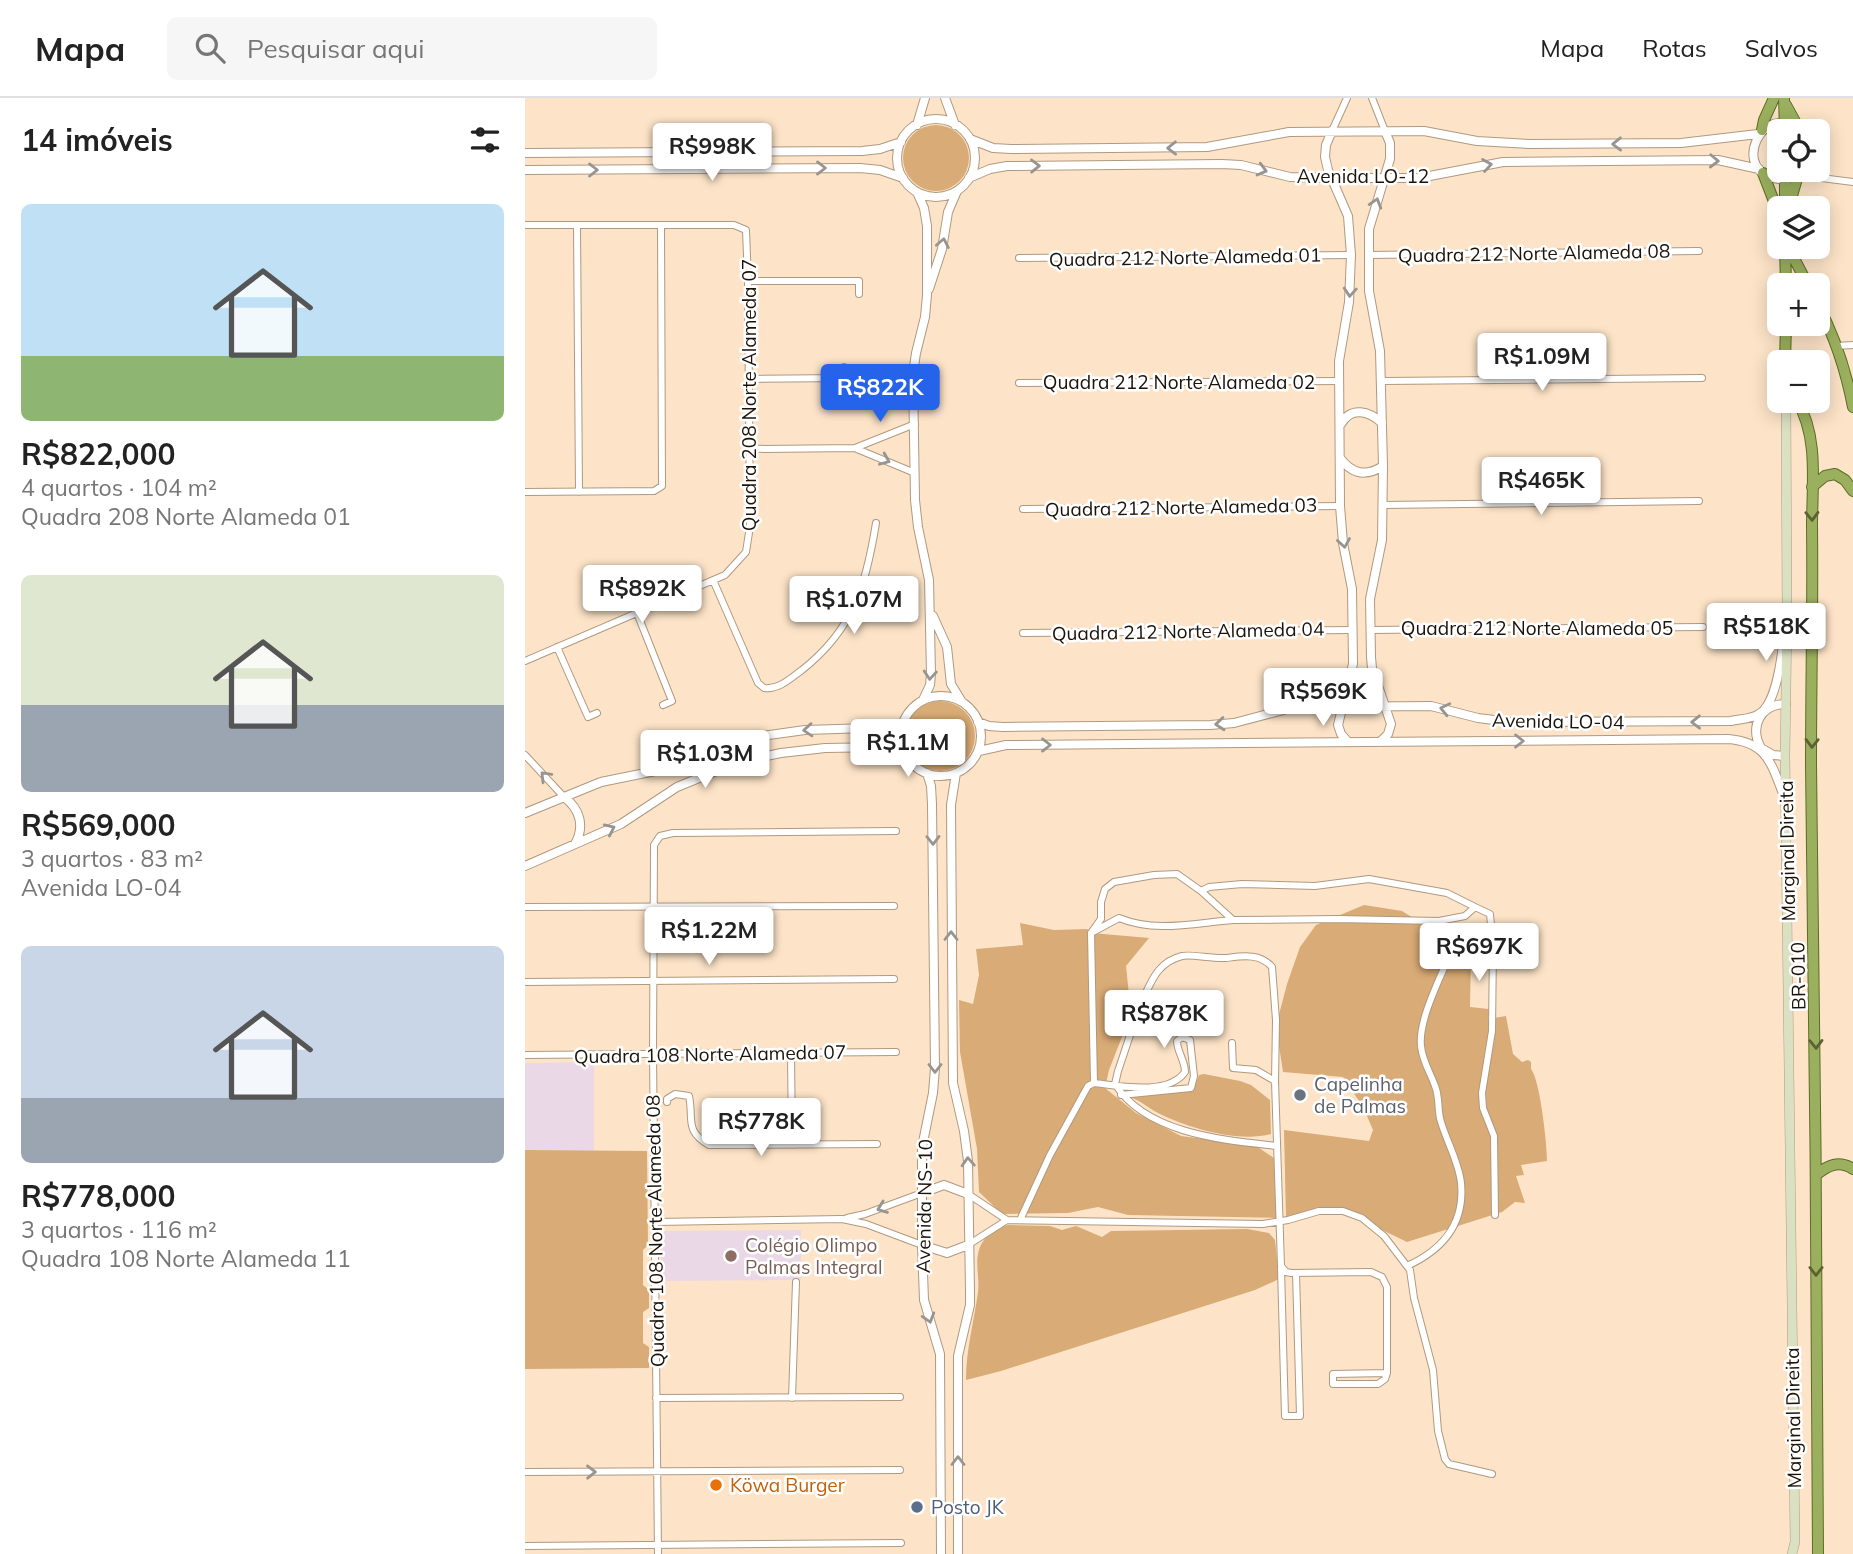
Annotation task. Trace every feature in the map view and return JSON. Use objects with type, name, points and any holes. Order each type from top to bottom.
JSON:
[{"type":"highway","points":[[1781,99],[1784,119]]},
{"type":"highway","points":[[1781,99],[1794,119]]},
{"type":"highway","points":[[1760,132],[1763,120],[1781,99]]},
{"type":"highway","points":[[1761,171],[1771,196]]},
{"type":"highway","points":[[1830,335],[1845,369],[1853,407]]},
{"type":"highway","name":"BR-010","points":[[1802,413],[1808,428],[1812,487],[1814,624],[1811,762],[1815,936],[1818,1554]]},
{"type":"highway","points":[[1812,487],[1825,476],[1835,474],[1845,480],[1853,491]]},
{"type":"highway","points":[[1816,1175],[1835,1164],[1845,1165],[1853,1170]]},
{"type":"main road","name":"Marginal Direita","points":[[1786,413],[1785,756],[1795,1542],[1793,1554]]},
{"type":"street","points":[[917,125],[925,98]]},
{"type":"street","points":[[945,98],[955,125],[969,139],[988,147],[1003,149],[1184,148],[1226,145],[1283,132],[1332,131],[1424,131],[1477,141],[1530,144],[1681,143],[1760,132],[1767,128]]},
{"type":"street","points":[[1347,98],[1325,152],[1326,164],[1349,224],[1350,295],[1341,348],[1339,381],[1340,506],[1352,589],[1353,664],[1338,725],[1347,742]]},
{"type":"street","points":[[1372,98],[1391,150],[1370,223],[1369,255],[1369,291],[1380,351],[1382,381],[1383,466],[1382,540],[1370,599],[1371,664],[1391,724],[1388,734],[1380,742]]},
{"type":"street","points":[[904,755],[901,727],[908,713],[923,700],[931,678],[928,574],[916,516],[913,369],[925,317],[927,226],[924,208],[917,192],[903,178],[898,162],[901,142],[917,125],[934,120],[955,125]]},
{"type":"street","points":[[1760,132],[1753,151],[1761,171]]},
{"type":"street","points":[[927,295],[942,249],[949,209],[957,191],[969,178],[975,160],[969,139]]},
{"type":"street","points":[[525,153],[862,151],[901,142]]},
{"type":"street","name":"Avenida LO-12","points":[[969,178],[990,169],[1004,167],[1222,164],[1241,165],[1285,176],[1433,177],[1503,162],[1717,160],[1767,174]]},
{"type":"street","points":[[525,170],[860,168],[903,178]]},
{"type":"street","points":[[1830,178],[1853,182]]},
{"type":"street","points":[[917,192],[938,197],[957,191]]},
{"type":"street","points":[[525,225],[661,225],[663,481],[661,487],[654,491],[525,492]]},
{"type":"street","points":[[577,225],[579,492]]},
{"type":"street","name":"Quadra 208 Norte Alameda 07","points":[[661,225],[736,225],[742,227],[747,235],[750,537],[746,552],[739,562],[725,575],[713,580]]},
{"type":"street","name":"Quadra 212 Norte Alameda 08","points":[[1369,255],[1699,251]]},
{"type":"street","name":"Quadra 212 Norte Alameda 01","points":[[1019,258],[1350,255]]},
{"type":"street","points":[[748,281],[859,281],[859,293]]},
{"type":"street","points":[[1836,346],[1853,345]]},
{"type":"street","points":[[749,379],[845,378],[844,367]]},
{"type":"street","points":[[1382,381],[1702,378]]},
{"type":"street","name":"Quadra 212 Norte Alameda 02","points":[[1019,383],[1339,381]]},
{"type":"street","points":[[1341,425],[1348,415],[1358,412],[1374,416],[1382,423]]},
{"type":"street","points":[[750,449],[855,448],[915,424]]},
{"type":"street","points":[[855,448],[915,473]]},
{"type":"street","points":[[1340,458],[1354,471],[1367,472],[1383,466]]},
{"type":"street","points":[[1383,505],[1699,502]]},
{"type":"street","name":"Quadra 212 Norte Alameda 03","points":[[1023,509],[1340,506]]},
{"type":"street","points":[[525,660],[713,580],[758,683],[764,688],[773,688],[807,666],[827,648],[842,629],[863,587],[876,523]]},
{"type":"street","points":[[525,856],[529,864],[621,824],[677,787],[738,762],[788,751],[887,747],[904,755],[927,773],[939,776],[956,773],[969,764],[979,751],[981,732],[971,710],[962,702],[951,684],[947,650],[933,618],[930,600]]},
{"type":"street","points":[[637,613],[673,701],[663,705]]},
{"type":"street","points":[[1786,801],[1761,748],[1756,731],[1779,674],[1787,619]]},
{"type":"street","name":"Quadra 212 Norte Alameda 05","points":[[1371,630],[1703,627]]},
{"type":"street","name":"Quadra 212 Norte Alameda 04","points":[[1023,633],[1353,630]]},
{"type":"street","points":[[557,647],[588,717],[597,713]]},
{"type":"street","points":[[923,700],[943,697],[962,702]]},
{"type":"street","name":"Avenida LO-04","points":[[978,722],[1003,727],[1210,725],[1240,722],[1298,707],[1342,706],[1437,707],[1490,721],[1520,723],[1718,721],[1744,719],[1773,706],[1786,704]]},
{"type":"street","points":[[525,813],[601,782],[660,770],[717,748],[767,734],[826,728],[901,727]]},
{"type":"street","name":"Avenida LO-04","points":[[979,751],[1006,745],[1728,739],[1748,743],[1773,755],[1785,756]]},
{"type":"street","points":[[525,755],[576,808],[580,820],[575,844]]},
{"type":"street","name":"Avenida NS-10","points":[[927,773],[932,804],[935,1068],[932,1102],[922,1147],[922,1245],[924,1300],[940,1354],[941,1554]]},
{"type":"street","name":"Avenida NS-10","points":[[956,773],[951,805],[953,1060],[955,1097],[967,1146],[970,1305],[958,1356],[958,1554]]},
{"type":"street","name":"Quadra 108 Norte Alameda 08","points":[[658,1554],[652,980],[654,845],[660,836],[666,833],[896,831]]},
{"type":"street","points":[[1094,1083],[1091,933],[1101,919],[1101,902],[1105,889],[1114,882],[1154,874],[1177,874],[1233,920]]},
{"type":"street","points":[[1201,891],[1209,887],[1242,884],[1315,886],[1369,879],[1447,893],[1490,914],[1493,947],[1492,1031],[1482,1093],[1483,1108],[1493,1136],[1495,1215]]},
{"type":"street","points":[[525,907],[894,906]]},
{"type":"street","points":[[1091,933],[1118,918],[1131,923],[1165,928],[1233,920],[1439,921],[1465,916],[1475,906]]},
{"type":"street","points":[[1407,1266],[1425,1258],[1443,1244],[1453,1228],[1461,1201],[1458,1169],[1438,1114],[1439,1099],[1425,1064],[1421,1034],[1452,949],[1457,943],[1474,936],[1482,938],[1493,947]]},
{"type":"street","points":[[1277,1146],[1206,1137],[1175,1127],[1147,1114],[1121,1095],[1115,1084],[1155,976],[1166,963],[1189,956],[1211,959],[1254,957],[1272,967],[1276,1020],[1275,1080],[1280,1221],[1285,1416],[1300,1416],[1296,1273]]},
{"type":"street","points":[[525,982],[894,979]]},
{"type":"street","points":[[1020,1220],[1085,1091],[1094,1083],[1147,1087],[1179,1078],[1185,1072],[1185,1064],[1177,1041],[1182,1037],[1190,1040],[1194,1076],[1191,1088],[1121,1095]]},
{"type":"street","points":[[1232,1043],[1233,1068],[1256,1070],[1275,1080]]},
{"type":"street","name":"Quadra 108 Norte Alameda 07","points":[[525,1055],[896,1052]]},
{"type":"street","points":[[791,1053],[792,1145]]},
{"type":"street","points":[[667,1102],[667,1098],[675,1094],[688,1096],[690,1126],[700,1140],[709,1145],[877,1144]]},
{"type":"street","points":[[655,1222],[842,1219],[865,1214],[944,1185],[968,1194],[1007,1220]]},
{"type":"street","points":[[842,1219],[866,1224],[947,1253],[968,1245],[1007,1220],[1263,1224],[1319,1211],[1343,1212],[1362,1218],[1384,1236],[1410,1270],[1414,1298],[1433,1370],[1438,1431],[1445,1459],[1450,1464],[1492,1474]]},
{"type":"street","points":[[1281,1266],[1286,1272],[1371,1272],[1382,1277],[1387,1287],[1387,1373],[1385,1379],[1378,1384],[1333,1384],[1333,1374],[1387,1373]]},
{"type":"street","points":[[792,1398],[796,1282]]},
{"type":"street","points":[[656,1398],[899,1397]]},
{"type":"street","points":[[525,1472],[900,1470]]},
{"type":"street","points":[[525,1546],[901,1543]]},
{"type":"shaded area","points":[[936,125],[959,135],[969,158],[959,181],[936,191],[913,181],[903,158],[913,135]]},
{"type":"shaded area","points":[[947,701],[960,707],[969,716],[973,722],[973,750],[965,761],[954,769],[933,771],[915,761],[907,750],[905,729],[915,711],[926,703]]},
{"type":"shaded area","points":[[1364,905],[1402,911],[1471,954],[1470,1007],[1489,1009],[1488,1019],[1506,1016],[1513,1054],[1522,1062],[1531,1062],[1544,1127],[1547,1161],[1521,1165],[1524,1175],[1516,1176],[1525,1203],[1515,1202],[1502,1212],[1407,1242],[1343,1211],[1286,1218],[1284,1130],[1369,1141],[1373,1130],[1363,1107],[1343,1077],[1283,1072],[1276,1026],[1300,947],[1316,925]]},
{"type":"shaded area","points":[[1020,923],[1054,930],[1087,929],[1092,933],[1149,938],[1126,966],[1131,1014],[1109,1070],[1105,1088],[1136,1113],[1181,1136],[1256,1146],[1274,1158],[1279,1218],[1128,1215],[1098,1207],[1068,1213],[1002,1214],[979,1192],[977,1149],[960,1052],[959,1000],[973,1004],[979,975],[976,949],[1023,945]]},
{"type":"shaded area","points":[[594,1062],[594,1152],[525,1150],[525,1063]]},
{"type":"shaded area","points":[[1199,1075],[1251,1085],[1270,1100],[1271,1134],[1244,1137],[1198,1129],[1170,1119],[1129,1097],[1193,1091]]},
{"type":"shaded area","points":[[525,1150],[647,1151],[648,1245],[643,1250],[643,1285],[649,1290],[649,1308],[643,1312],[643,1343],[649,1347],[649,1368],[525,1369]]},
{"type":"shaded area","points":[[1009,1225],[1050,1226],[1062,1230],[1076,1226],[1102,1237],[1111,1231],[1247,1229],[1269,1233],[1275,1240],[1279,1279],[1255,1290],[966,1380],[978,1292],[978,1253],[988,1235],[995,1229]]},
{"type":"shaded area","name":"Colégio Olimpo Palmas Integral","points":[[801,1230],[801,1280],[661,1281],[661,1231]]},
{"type":"place","name":"Capelinha de Palmas","points":[[1300,1095]]},
{"type":"place","name":"Colégio Olimpo Palmas Integral","points":[[731,1256]]},
{"type":"place","name":"Köwa Burger","points":[[716,1485]]},
{"type":"place","name":"Posto JK","points":[[917,1507]]}]
